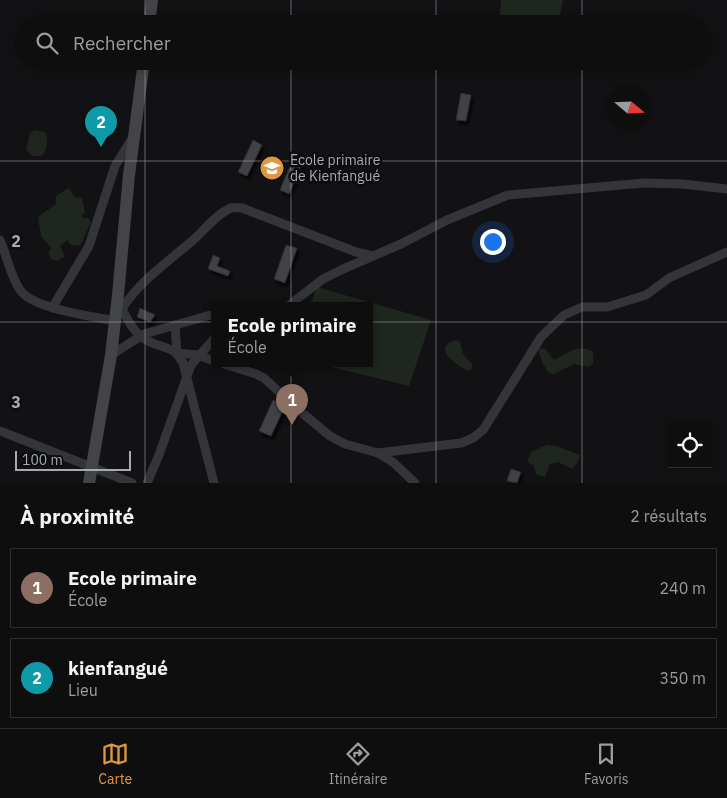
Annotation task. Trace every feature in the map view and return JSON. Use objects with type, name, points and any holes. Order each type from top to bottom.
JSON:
[{"type":"main road","points":[[150,15],[152,0]]},
{"type":"main road","points":[[89,483],[115,321],[120,301],[134,135],[143,70]]},
{"type":"street","points":[[52,308],[89,246],[115,166],[134,135]]},
{"type":"street","points":[[293,302],[323,279],[343,269],[447,220],[508,196],[644,184],[683,184],[727,189]]},
{"type":"street","points":[[211,360],[177,353],[147,341],[140,336],[129,321],[120,301],[193,241],[222,214],[232,208],[242,208],[348,249],[373,256]]},
{"type":"street","points":[[0,240],[11,270],[24,294],[52,308],[115,321]]},
{"type":"street","points":[[378,454],[461,444],[473,438],[483,430],[541,337],[564,315],[582,307],[607,307],[646,295],[669,278],[727,252]]},
{"type":"street","points":[[110,355],[140,336],[211,314]]},
{"type":"street","points":[[175,326],[177,353],[183,363],[187,376],[214,483]]},
{"type":"street","points":[[147,483],[191,365],[211,342]]},
{"type":"street","points":[[233,367],[264,378],[301,412],[338,441],[378,454],[394,463],[415,483]]},
{"type":"street","points":[[0,431],[132,483]]},
{"type":"shaded area","points":[[501,0],[563,0],[560,15],[500,15]]},
{"type":"shaded area","points":[[35,130],[45,132],[46,135],[46,147],[42,156],[33,156],[26,150],[30,133]]},
{"type":"shaded area","points":[[69,188],[74,197],[82,198],[85,212],[82,214],[83,218],[88,218],[91,222],[80,246],[71,245],[67,240],[60,246],[65,257],[57,261],[51,259],[49,253],[51,248],[41,236],[38,217],[56,204],[56,196]]},
{"type":"shaded area","points":[[317,287],[369,302],[311,302]]},
{"type":"shaded area","points":[[373,303],[431,320],[409,386],[331,367],[373,367]]},
{"type":"shaded area","points":[[457,340],[460,342],[463,354],[472,364],[470,371],[453,361],[445,351],[445,347],[449,343]]},
{"type":"shaded area","points":[[545,348],[555,360],[574,350],[588,349],[593,352],[593,363],[589,367],[574,364],[554,374],[548,372],[542,362],[538,349]]},
{"type":"shaded area","points":[[547,445],[556,446],[580,455],[577,463],[572,469],[558,462],[550,464],[545,477],[536,474],[534,466],[527,461],[532,451]]},
{"type":"building","points":[[461,93],[471,95],[466,121],[456,120]]},
{"type":"building","points":[[253,140],[262,145],[247,176],[238,172]]},
{"type":"building","points":[[293,159],[302,163],[289,194],[280,190]]},
{"type":"building","points":[[286,245],[297,248],[285,283],[274,279]]},
{"type":"building","points":[[213,255],[220,258],[217,266],[230,271],[228,276],[208,269]]},
{"type":"building","points":[[140,308],[155,315],[150,322],[137,317]]},
{"type":"building","points":[[273,400],[285,406],[271,436],[259,431]]},
{"type":"building","points":[[511,469],[521,472],[517,483],[507,481]]},
{"type":"place","name":"kienfangué","points":[[101,147]]},
{"type":"place","name":"Ecole primaire de Kienfangué","points":[[272,168]]},
{"type":"place","name":"Ecole primaire","points":[[292,425]]}]
